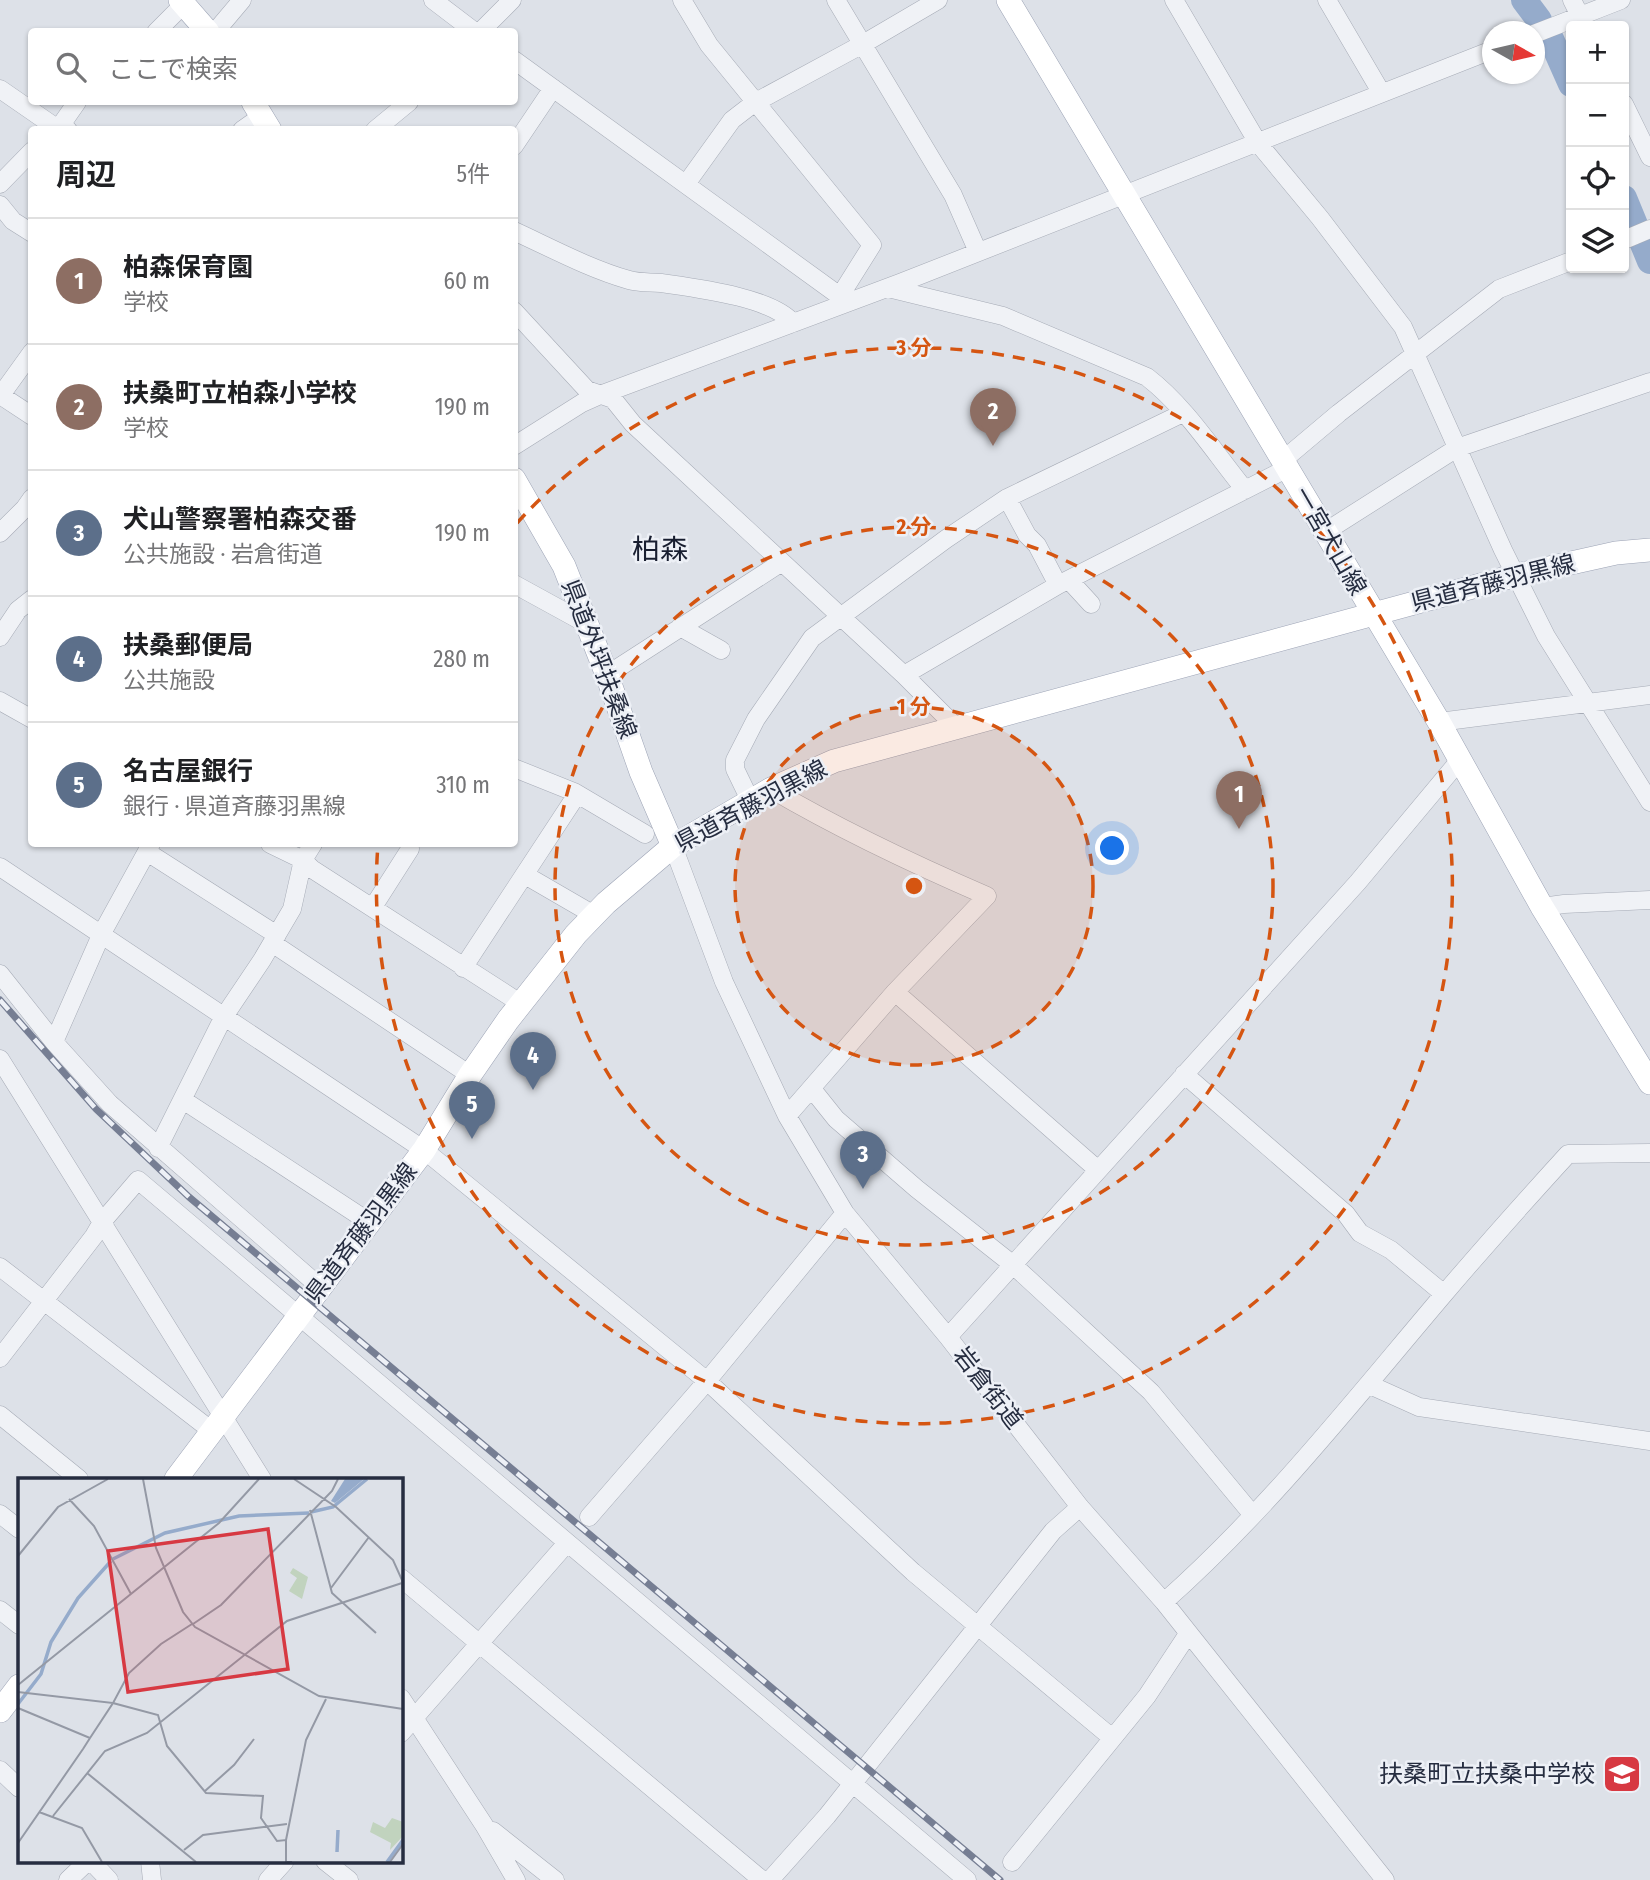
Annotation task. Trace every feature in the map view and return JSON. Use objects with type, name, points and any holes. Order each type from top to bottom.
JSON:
[{"type":"main road","name":"一宮犬山線","points":[[1008,0],[1439,722],[1542,907],[1650,1083]]},
{"type":"main road","points":[[182,2],[205,28]]},
{"type":"main road","name":"県道外坪扶桑線","points":[[518,486],[564,566],[673,846]]},
{"type":"main road","name":"県道斉藤羽黒線","points":[[177,1478],[424,1150],[470,1075],[520,1003],[568,942],[594,915],[673,846],[771,789],[834,761],[1517,575],[1616,553],[1650,550]]},
{"type":"main road","points":[[1,1708],[18,1687]]},
{"type":"street","points":[[218,28],[242,0]]},
{"type":"street","points":[[433,0],[470,28]]},
{"type":"street","points":[[485,28],[512,0]]},
{"type":"street","points":[[682,0],[709,45],[872,245],[844,299]]},
{"type":"street","points":[[836,0],[953,195],[978,252]]},
{"type":"street","points":[[686,184],[732,120],[754,103],[938,0]]},
{"type":"street","points":[[1174,0],[1258,143],[1404,327],[1503,550],[1546,636],[1650,802]]},
{"type":"street","points":[[1327,0],[1381,92]]},
{"type":"street","points":[[1545,29],[1579,14],[1621,0]]},
{"type":"street","points":[[159,28],[182,2]]},
{"type":"street","points":[[518,443],[582,403],[600,395],[793,323],[844,299],[888,288],[1482,54]]},
{"type":"street","points":[[518,63],[844,299]]},
{"type":"street","points":[[518,140],[553,88]]},
{"type":"street","points":[[0,89],[56,126]]},
{"type":"street","points":[[60,126],[74,105]]},
{"type":"street","points":[[380,126],[405,105]]},
{"type":"street","points":[[1629,114],[1650,156]]},
{"type":"street","points":[[0,184],[28,155]]},
{"type":"street","points":[[0,205],[13,221],[28,230]]},
{"type":"street","points":[[1629,238],[1650,229]]},
{"type":"street","points":[[518,232],[629,280],[662,283],[745,299],[771,306],[793,323]]},
{"type":"street","points":[[904,675],[1063,582],[1245,490],[1285,464],[1339,413],[1499,289],[1566,263]]},
{"type":"street","points":[[888,288],[1003,316],[1147,377],[1163,389],[1183,412],[1245,490]]},
{"type":"street","points":[[518,315],[587,390],[613,399],[633,424],[904,675],[956,727]]},
{"type":"street","points":[[28,357],[1,395],[28,413]]},
{"type":"street","points":[[1325,532],[1457,447],[1650,382]]},
{"type":"street","points":[[751,800],[735,769],[735,760],[756,719],[812,638],[839,616],[1007,498],[1183,412]]},
{"type":"street","points":[[1007,498],[1027,535],[1063,582],[1091,604]]},
{"type":"street","points":[[0,533],[28,504]]},
{"type":"street","points":[[607,674],[782,562]]},
{"type":"street","points":[[518,586],[587,624]]},
{"type":"street","points":[[0,637],[18,610],[28,602]]},
{"type":"street","points":[[680,627],[721,650]]},
{"type":"street","points":[[1439,722],[1650,695]]},
{"type":"street","points":[[0,701],[28,717]]},
{"type":"street","points":[[948,1337],[1357,883],[1459,761]]},
{"type":"street","points":[[518,770],[574,792],[645,834]]},
{"type":"street","points":[[771,789],[888,852],[987,896],[895,992],[787,1116]]},
{"type":"street","points":[[463,968],[574,799],[574,792]]},
{"type":"street","name":"岩倉街道","points":[[673,846],[724,982],[787,1116],[845,1213],[948,1337],[1080,1507],[1164,1602],[1385,1880]]},
{"type":"street","points":[[276,847],[303,860],[312,869],[520,1003]]},
{"type":"street","points":[[158,1148],[223,1017],[292,909],[303,860],[311,847]]},
{"type":"street","points":[[54,1042],[101,935],[149,848],[274,939],[470,1075]]},
{"type":"street","points":[[373,907],[410,849]]},
{"type":"street","points":[[0,867],[424,1150],[707,1381],[912,1572],[1111,1737]]},
{"type":"street","points":[[525,875],[594,915]]},
{"type":"street","points":[[1542,907],[1650,900]]},
{"type":"street","points":[[0,974],[54,1042],[110,1104],[320,1287]]},
{"type":"street","points":[[895,992],[1098,1170]]},
{"type":"street","points":[[0,1060],[102,1222],[217,1424],[261,1478]]},
{"type":"street","points":[[1184,1074],[1346,1213],[1360,1233],[1391,1250],[1444,1294]]},
{"type":"street","points":[[812,1089],[836,1119],[917,1189],[1012,1264],[1151,1392],[1252,1514]]},
{"type":"street","points":[[183,1100],[369,1222]]},
{"type":"street","points":[[1164,1602],[1308,1456],[1444,1294],[1568,1154],[1650,1153]]},
{"type":"street","points":[[0,1358],[102,1222],[138,1180],[967,1880]]},
{"type":"street","points":[[589,1517],[707,1381],[845,1213]]},
{"type":"street","points":[[0,1267],[44,1302],[217,1424]]},
{"type":"street","points":[[1370,1385],[1419,1407],[1650,1441]]},
{"type":"street","points":[[0,1415],[78,1478]]},
{"type":"street","points":[[770,1880],[827,1816],[1053,1531],[1080,1507]]},
{"type":"street","points":[[0,1514],[18,1529]]},
{"type":"street","points":[[402,1732],[568,1543]]},
{"type":"street","points":[[402,1579],[762,1880]]},
{"type":"street","points":[[0,1609],[18,1624]]},
{"type":"street","points":[[1012,1862],[1147,1696],[1188,1634]]},
{"type":"street","points":[[402,1700],[484,1825],[516,1880]]},
{"type":"street","points":[[0,1770],[18,1787]]},
{"type":"street","points":[[484,1825],[555,1880]]},
{"type":"street","points":[[68,1880],[88,1862]]},
{"type":"street","points":[[90,1862],[109,1880]]},
{"type":"street","points":[[150,1862],[152,1880]]},
{"type":"street","points":[[268,1880],[284,1862]]},
{"type":"street","points":[[326,1862],[349,1880]]},
{"type":"waterway","points":[[1524,0],[1539,20]]},
{"type":"waterway","points":[[1551,39],[1566,73]]},
{"type":"waterway","points":[[1629,210],[1650,261]]},
{"type":"railway","points":[[0,1000],[96,1109],[189,1197],[1000,1880]]},
{"type":"place","name":"扶桑町立柏森小学校","points":[[993,446]]},
{"type":"place","name":"柏森保育園","points":[[1239,829]]},
{"type":"place","name":"扶桑郵便局","points":[[533,1090]]},
{"type":"place","name":"名古屋銀行","points":[[472,1139]]},
{"type":"place","name":"犬山警察署柏森交番","points":[[863,1189]]},
{"type":"place","name":"扶桑町立扶桑中学校","points":[[1622,1774]]},
{"type":"district","name":"柏森","points":[[660,549]]}]
